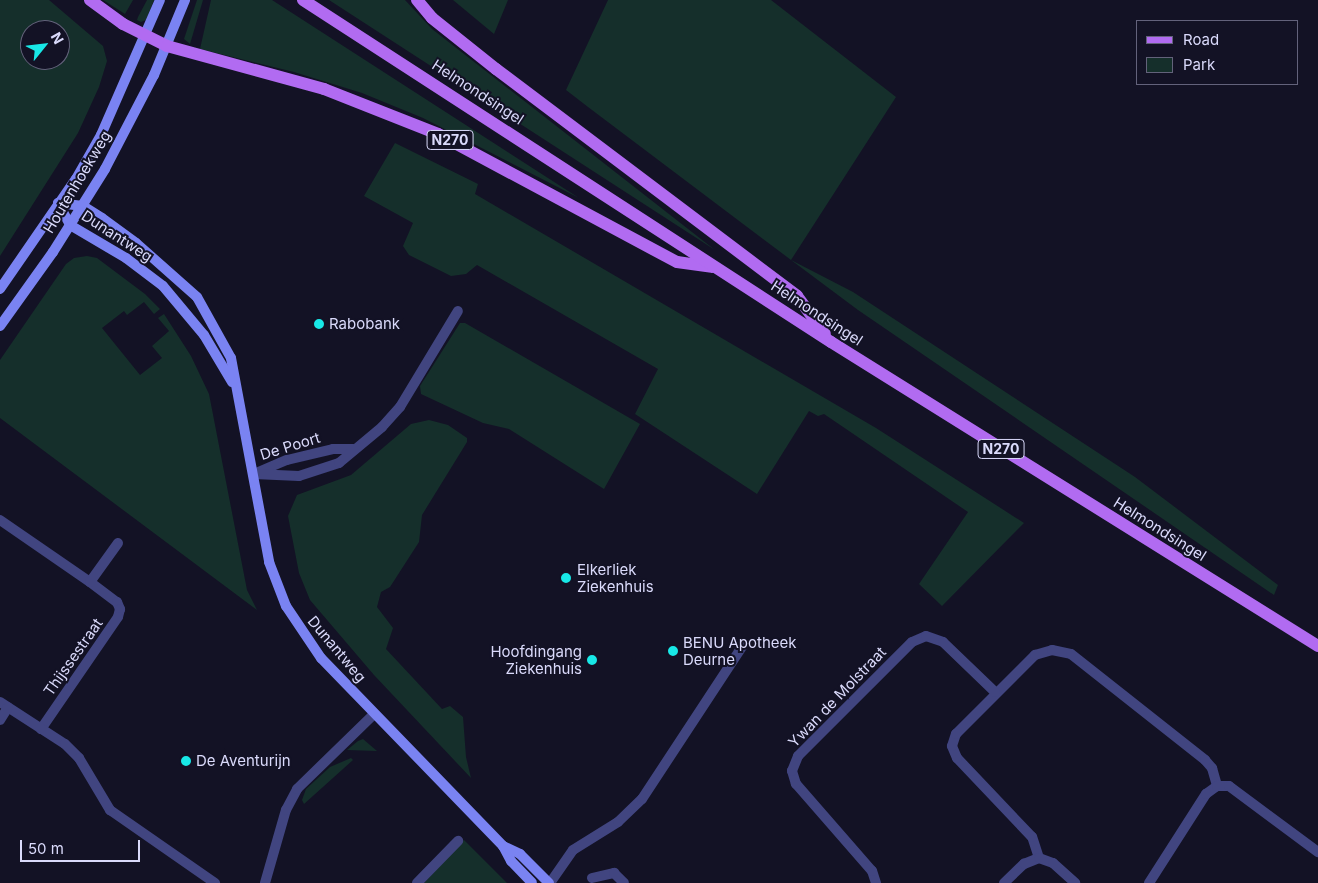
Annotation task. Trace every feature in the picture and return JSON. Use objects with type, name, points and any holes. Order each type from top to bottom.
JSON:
[{"type":"main road","name":"N270","points":[[90,0],[145,37],[167,46],[324,89],[374,107],[438,134],[677,262],[717,268]]},
{"type":"main road","name":"Helmondsingel","points":[[304,0],[831,342],[1318,646]]},
{"type":"main road","name":"N270","points":[[417,0],[432,18],[504,75],[797,296],[831,342]]},
{"type":"street","name":"Houtenhoekweg","points":[[0,289],[101,136],[160,0]]},
{"type":"street","name":"Houtenhoekweg","points":[[0,326],[83,206],[118,145],[167,46],[185,0]]},
{"type":"street","name":"Dunantweg","points":[[58,203],[83,206],[136,243],[197,297],[231,358],[254,474],[268,562],[286,606],[321,658],[503,846],[511,861],[532,883]]},
{"type":"street","name":"Dunantweg","points":[[58,203],[70,225],[126,258],[163,286],[204,335],[237,389]]},
{"type":"street","name":"De Poort","points":[[254,474],[299,476],[339,464],[353,449],[375,433],[400,407],[458,311]]},
{"type":"street","name":"De Poort","points":[[254,474],[287,460],[333,449],[353,449]]},
{"type":"street","name":"Thijssestraat","points":[[0,520],[117,602],[118,617],[41,729]]},
{"type":"street","points":[[90,582],[118,543]]},
{"type":"street","name":"Ywan de Molstraat","points":[[876,883],[872,871],[796,784],[792,771],[798,756],[912,642],[926,636],[943,642],[995,692]]},
{"type":"street","name":"Dunantweg","points":[[503,846],[520,854],[549,883],[573,850],[618,822],[642,799],[743,645]]},
{"type":"street","points":[[1039,858],[1032,836],[957,758],[952,746],[956,734],[995,692],[1035,655],[1052,650],[1071,654],[1205,760],[1212,768],[1217,786]]},
{"type":"street","points":[[0,720],[4,704],[65,744],[79,758],[110,810],[215,883]]},
{"type":"street","points":[[265,883],[286,810],[297,789],[374,714]]},
{"type":"street","points":[[1149,883],[1206,794],[1217,786],[1229,786],[1318,852]]},
{"type":"street","points":[[417,883],[458,841]]},
{"type":"street","points":[[1004,883],[1024,864],[1039,858],[1053,863],[1075,883]]},
{"type":"street","points":[[592,878],[614,873],[624,883]]},
{"type":"green space","points":[[0,0],[49,0],[103,46],[107,61],[99,87],[78,133],[0,256]]},
{"type":"green space","points":[[103,0],[133,0],[125,14]]},
{"type":"green space","points":[[147,0],[154,0],[146,20],[141,22],[137,20]]},
{"type":"green space","points":[[197,0],[203,0],[190,44],[184,39]]},
{"type":"green space","points":[[211,0],[272,0],[579,198],[423,118],[362,93],[294,72],[200,49]]},
{"type":"green space","points":[[329,0],[405,0],[432,29],[715,250]]},
{"type":"green space","points":[[453,0],[508,0],[494,34]]},
{"type":"green space","points":[[608,0],[771,0],[896,97],[791,260],[566,90]]},
{"type":"green space","points":[[395,143],[478,184],[475,194],[876,428],[1024,523],[942,606],[919,584],[968,512],[824,414],[818,416],[809,411],[757,494],[635,414],[658,369],[477,265],[466,274],[451,276],[409,255],[403,246],[413,223],[364,196]]},
{"type":"green space","points":[[87,256],[97,258],[145,294],[160,309],[154,314],[144,302],[127,315],[124,311],[102,328],[140,375],[162,358],[152,346],[169,331],[158,318],[164,314],[191,356],[209,394],[247,590],[257,610],[0,418],[0,360],[66,264],[74,258]]},
{"type":"green space","points":[[791,260],[853,292],[1135,477],[1278,585],[1274,595],[858,310]]},
{"type":"green space","points":[[460,323],[465,323],[640,424],[604,489],[509,429],[483,423],[421,394],[420,386]]},
{"type":"green space","points":[[429,420],[448,425],[467,438],[467,442],[422,515],[419,542],[390,587],[381,592],[377,607],[393,628],[386,649],[442,709],[450,706],[463,717],[466,757],[471,778],[374,675],[310,600],[299,573],[288,516],[297,495],[351,475],[411,424]]},
{"type":"green space","points":[[363,739],[377,751],[347,750],[358,741]]},
{"type":"green space","points":[[351,758],[353,760],[304,804],[302,800],[306,789],[330,767]]},
{"type":"green space","points":[[464,840],[507,883],[424,883]]},
{"type":"place","name":"Rabobank","points":[[319,324]]},
{"type":"place","name":"Elkerliek Ziekenhuis","points":[[566,578]]},
{"type":"place","name":"BENU Apotheek Deurne","points":[[673,651]]},
{"type":"place","name":"Hoofdingang Ziekenhuis","points":[[592,660]]},
{"type":"place","name":"De Aventurijn","points":[[186,761]]}]
